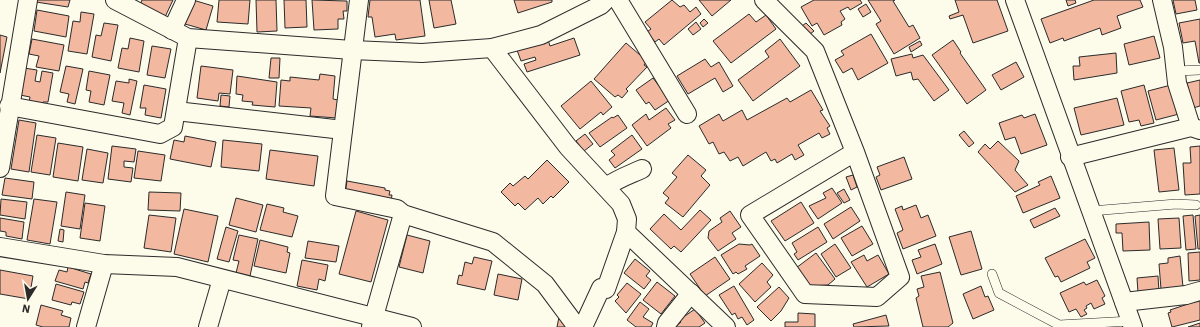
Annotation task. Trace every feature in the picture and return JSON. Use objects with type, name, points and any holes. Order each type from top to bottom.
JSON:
[{"type":"street","points":[[0,168],[9,106],[28,0]]},
{"type":"street","points":[[115,0],[188,38],[352,50],[422,53],[492,48],[541,35],[601,5],[606,0]]},
{"type":"street","points":[[172,30],[186,0]]},
{"type":"street","points":[[359,0],[335,196],[397,209],[403,214],[492,242],[545,284],[577,327]]},
{"type":"street","points":[[618,0],[687,114]]},
{"type":"street","points":[[764,0],[815,51],[855,152],[900,277],[877,297],[805,294],[750,215],[855,152]]},
{"type":"street","points":[[1015,0],[1070,157],[1132,324]]},
{"type":"street","points":[[1070,157],[1196,128],[1177,83],[1174,48],[1162,0]]},
{"type":"street","points":[[9,106],[160,134],[173,127],[188,38]]},
{"type":"street","points":[[492,48],[568,147],[621,204],[627,219],[626,232],[606,289],[601,288],[583,327]]},
{"type":"street","points":[[176,111],[343,130]]},
{"type":"street","points":[[606,187],[620,177],[626,177],[642,169]]},
{"type":"street","points":[[373,322],[403,214]]},
{"type":"street","points":[[626,232],[726,327]]},
{"type":"street","points":[[0,247],[104,264],[177,267],[373,322],[412,327]]},
{"type":"street","points":[[86,327],[104,264]]},
{"type":"street","points":[[208,327],[222,279]]},
{"type":"street","points":[[1124,302],[1186,295],[1200,291]]},
{"type":"street","points":[[666,327],[667,323],[691,293]]},
{"type":"lane","points":[[1176,71],[1200,70]]},
{"type":"lane","points":[[1091,212],[1176,204],[1196,205]]},
{"type":"lane","points":[[992,274],[1000,293],[1059,325],[1132,324]]},
{"type":"building","points":[[36,0],[70,0],[68,7],[36,2]]},
{"type":"building","points":[[142,0],[173,0],[165,17],[140,5]]},
{"type":"building","points":[[193,0],[213,6],[206,30],[185,24]]},
{"type":"building","points":[[219,0],[250,0],[248,24],[217,22]]},
{"type":"building","points":[[256,0],[276,0],[277,31],[257,32]]},
{"type":"building","points":[[284,0],[306,0],[307,27],[285,28]]},
{"type":"building","points":[[312,0],[347,1],[347,11],[343,11],[344,19],[338,19],[338,29],[314,30]]},
{"type":"building","points":[[370,0],[420,0],[425,36],[396,40],[395,34],[375,37],[372,17],[368,17]]},
{"type":"building","points":[[429,0],[451,0],[456,24],[434,28]]},
{"type":"building","points":[[514,0],[552,0],[552,2],[518,13]]},
{"type":"building","points":[[672,0],[680,7],[684,5],[690,12],[696,7],[701,14],[664,45],[659,39],[655,42],[647,32],[651,29],[645,22]]},
{"type":"building","points":[[699,0],[731,0],[712,16]]},
{"type":"building","points":[[814,0],[860,0],[862,3],[850,10],[848,7],[840,11],[845,19],[841,22],[842,25],[824,35],[817,23],[812,26],[801,7]]},
{"type":"building","points":[[868,0],[895,0],[893,1],[909,27],[913,25],[920,38],[894,54],[876,24],[881,21]]},
{"type":"building","points":[[955,0],[997,0],[1008,31],[973,43],[963,15],[950,19],[949,16],[959,12]]},
{"type":"building","points":[[1066,0],[1075,0],[1076,3],[1068,6]]},
{"type":"building","points":[[1094,0],[1140,0],[1143,7],[1117,16],[1121,28],[1102,35],[1100,28],[1064,41],[1063,38],[1050,43],[1041,19]]},
{"type":"building","points":[[1173,0],[1195,0],[1197,10],[1176,14]]},
{"type":"building","points":[[866,4],[871,12],[863,17],[858,9]]},
{"type":"building","points":[[37,10],[69,16],[66,37],[34,31]]},
{"type":"building","points":[[81,12],[94,14],[87,54],[68,51],[73,21],[80,22]]},
{"type":"building","points":[[749,14],[756,22],[766,15],[776,29],[731,63],[713,41]]},
{"type":"building","points":[[704,19],[708,23],[703,27],[700,23]]},
{"type":"building","points":[[1200,19],[1199,63],[1195,41],[1183,43],[1179,23]]},
{"type":"building","points":[[696,22],[701,29],[693,35],[688,29]]},
{"type":"building","points":[[104,23],[118,25],[111,61],[92,57],[96,35],[101,36]]},
{"type":"building","points":[[806,23],[814,31],[810,34],[802,26]]},
{"type":"building","points":[[871,34],[888,63],[858,80],[852,68],[843,73],[835,60],[844,55],[841,51]]},
{"type":"building","points":[[0,35],[7,37],[0,73]]},
{"type":"building","points":[[1154,36],[1160,58],[1129,65],[1124,44]]},
{"type":"building","points":[[130,38],[144,41],[139,72],[118,68],[122,48],[128,49]]},
{"type":"building","points":[[574,38],[580,55],[527,72],[524,64],[536,60],[535,57],[521,61],[517,50],[548,40],[550,46]]},
{"type":"building","points":[[32,39],[64,45],[59,71],[36,67],[39,56],[29,54]]},
{"type":"building","points":[[780,39],[800,66],[753,101],[738,80],[769,57],[765,51]]},
{"type":"building","points":[[953,40],[961,52],[960,53],[986,90],[967,104],[932,55]]},
{"type":"building","points":[[920,41],[922,45],[911,52],[909,47]]},
{"type":"building","points":[[626,43],[647,61],[644,65],[647,67],[626,89],[628,91],[622,98],[618,95],[615,97],[594,79]]},
{"type":"building","points":[[152,46],[171,49],[165,78],[147,75]]},
{"type":"building","points":[[1116,53],[1117,73],[1074,80],[1073,66],[1080,66],[1079,57]]},
{"type":"building","points":[[912,54],[913,58],[923,55],[949,90],[934,101],[918,79],[913,80],[911,72],[896,76],[891,59]]},
{"type":"building","points":[[271,58],[280,58],[279,78],[269,78]]},
{"type":"building","points":[[705,59],[711,67],[719,62],[733,86],[723,92],[715,78],[688,94],[677,76]]},
{"type":"building","points":[[1016,62],[1024,77],[1001,90],[992,75]]},
{"type":"building","points":[[66,66],[83,69],[75,104],[67,102],[69,94],[60,92]]},
{"type":"building","points":[[201,66],[233,70],[230,94],[219,93],[218,101],[197,98]]},
{"type":"building","points":[[24,68],[37,70],[35,81],[40,82],[42,71],[53,73],[48,102],[43,102],[43,104],[29,102],[30,97],[20,95]]},
{"type":"building","points":[[89,71],[110,75],[104,105],[89,102],[91,91],[86,90]]},
{"type":"building","points":[[320,74],[335,76],[333,99],[338,100],[337,118],[310,116],[311,108],[279,106],[281,80],[290,81],[290,77],[319,80]]},
{"type":"building","points":[[237,76],[277,82],[275,107],[252,105],[253,102],[242,101],[243,95],[236,94]]},
{"type":"building","points":[[653,78],[670,100],[655,110],[649,102],[646,104],[636,90]]},
{"type":"building","points":[[129,79],[137,81],[130,115],[122,113],[124,103],[112,101],[116,81],[129,83]]},
{"type":"building","points":[[1200,80],[1200,106],[1193,108],[1187,83]]},
{"type":"building","points":[[591,81],[612,107],[603,115],[601,112],[580,129],[561,106]]},
{"type":"building","points":[[144,85],[166,89],[161,118],[145,115],[146,108],[140,108]]},
{"type":"building","points":[[1144,85],[1154,123],[1141,126],[1139,120],[1129,122],[1121,91]]},
{"type":"building","points":[[1171,85],[1179,114],[1156,120],[1148,91]]},
{"type":"building","points":[[811,90],[823,110],[820,111],[830,126],[827,128],[830,134],[822,138],[819,133],[798,145],[804,155],[795,160],[792,154],[777,163],[775,159],[771,161],[766,152],[743,166],[738,157],[730,161],[724,152],[719,154],[713,142],[709,144],[699,126],[719,114],[723,121],[742,110],[747,120],[787,98],[790,102]]},
{"type":"building","points":[[221,95],[230,96],[229,107],[220,106]]},
{"type":"building","points":[[1117,98],[1124,125],[1081,135],[1074,108]]},
{"type":"building","points":[[666,108],[675,120],[668,124],[671,128],[647,146],[632,125],[646,114],[649,120]]},
{"type":"building","points":[[1035,114],[1047,145],[1021,154],[1015,137],[1005,140],[999,123],[1022,115],[1024,118]]},
{"type":"building","points":[[618,115],[627,128],[600,147],[589,133],[612,117],[613,118]]},
{"type":"building","points":[[19,120],[36,123],[29,172],[11,169]]},
{"type":"building","points":[[964,131],[974,143],[969,147],[959,135]]},
{"type":"building","points":[[585,134],[593,144],[584,151],[576,141]]},
{"type":"building","points":[[37,135],[56,138],[50,175],[31,172]]},
{"type":"building","points":[[632,135],[642,149],[615,168],[609,160],[615,155],[611,151]]},
{"type":"building","points":[[185,136],[216,142],[211,167],[170,159],[174,140],[184,142]]},
{"type":"building","points":[[223,140],[262,144],[259,171],[221,167]]},
{"type":"building","points":[[998,141],[1019,161],[1015,170],[1028,185],[1015,192],[978,152],[985,144],[990,149]]},
{"type":"building","points":[[58,143],[83,147],[78,181],[53,177]]},
{"type":"building","points":[[112,146],[136,149],[134,162],[124,161],[124,167],[133,168],[131,182],[108,179]]},
{"type":"building","points":[[1200,146],[1200,194],[1185,195],[1183,163],[1191,163],[1190,147]]},
{"type":"building","points":[[1174,148],[1179,190],[1159,192],[1154,150]]},
{"type":"building","points":[[87,149],[108,153],[103,183],[82,180]]},
{"type":"building","points":[[270,150],[318,156],[314,186],[266,179]]},
{"type":"building","points":[[138,151],[165,155],[161,181],[134,178]]},
{"type":"building","points":[[688,155],[706,170],[701,176],[710,185],[683,217],[665,203],[669,198],[663,193],[677,177],[672,173]]},
{"type":"building","points":[[904,157],[912,179],[881,190],[876,177],[880,175],[877,167]]},
{"type":"building","points":[[547,160],[569,182],[553,198],[551,196],[543,204],[538,198],[525,210],[518,203],[515,206],[501,192],[510,183],[513,186],[525,176],[528,179]]},
{"type":"building","points":[[853,175],[857,187],[851,190],[846,177]]},
{"type":"building","points":[[1051,176],[1060,198],[1023,213],[1016,196],[1040,185],[1038,182]]},
{"type":"building","points":[[5,178],[34,182],[32,199],[2,195]]},
{"type":"building","points":[[347,181],[385,188],[385,190],[390,191],[389,195],[392,195],[391,201],[345,194]]},
{"type":"building","points":[[832,188],[842,203],[818,219],[809,206],[826,198],[823,193]]},
{"type":"building","points":[[844,189],[850,200],[844,203],[837,193]]},
{"type":"building","points":[[66,192],[85,195],[80,229],[61,226]]},
{"type":"building","points":[[149,192],[181,193],[180,211],[148,210]]},
{"type":"building","points":[[236,198],[263,205],[256,232],[229,225]]},
{"type":"building","points":[[1,199],[27,202],[25,219],[0,215]]},
{"type":"building","points":[[34,199],[57,202],[50,244],[27,240]]},
{"type":"building","points":[[801,202],[814,223],[785,241],[771,221]]},
{"type":"building","points":[[85,203],[105,206],[100,241],[80,238]]},
{"type":"building","points":[[267,204],[284,208],[283,212],[298,216],[292,237],[260,230]]},
{"type":"building","points":[[916,205],[921,218],[928,215],[936,236],[903,249],[897,233],[903,230],[895,209],[902,206],[903,210]]},
{"type":"building","points":[[851,207],[860,221],[833,239],[824,224]]},
{"type":"building","points":[[1055,208],[1060,216],[1034,228],[1030,220]]},
{"type":"building","points":[[184,209],[218,216],[208,262],[174,254]]},
{"type":"building","points":[[700,210],[711,220],[681,252],[674,246],[671,249],[650,229],[664,214],[681,230]]},
{"type":"building","points":[[356,211],[388,220],[371,282],[339,274]]},
{"type":"building","points":[[730,211],[741,227],[732,233],[736,239],[718,251],[708,238],[709,231],[722,222],[720,218]]},
{"type":"building","points":[[149,215],[176,218],[171,252],[144,248]]},
{"type":"building","points":[[1193,215],[1196,249],[1186,250],[1183,216]]},
{"type":"building","points":[[1200,215],[1200,249],[1198,249],[1195,216]]},
{"type":"building","points":[[0,218],[24,222],[22,239],[6,236],[6,232],[0,231]]},
{"type":"building","points":[[1179,218],[1181,248],[1160,249],[1158,219]]},
{"type":"building","points":[[1149,222],[1150,250],[1123,251],[1122,233],[1116,233],[1116,224]]},
{"type":"building","points":[[862,226],[873,244],[852,256],[841,238]]},
{"type":"building","points":[[226,227],[238,231],[229,262],[217,259]]},
{"type":"building","points":[[818,227],[827,242],[798,260],[794,254],[797,252],[792,243]]},
{"type":"building","points":[[60,229],[64,230],[63,242],[58,241]]},
{"type":"building","points":[[971,231],[982,269],[961,275],[949,237]]},
{"type":"building","points":[[239,235],[258,239],[250,276],[236,273],[239,261],[233,260]]},
{"type":"building","points":[[407,235],[430,241],[423,273],[399,267]]},
{"type":"building","points":[[1085,239],[1095,258],[1087,262],[1090,268],[1061,282],[1058,276],[1055,277],[1045,258]]},
{"type":"building","points":[[260,240],[288,247],[287,252],[290,253],[286,273],[254,266]]},
{"type":"building","points":[[308,241],[339,246],[336,262],[305,258]]},
{"type":"building","points":[[739,244],[752,244],[760,256],[745,266],[747,269],[738,274],[736,272],[733,274],[721,255]]},
{"type":"building","points":[[835,244],[851,268],[836,277],[821,254]]},
{"type":"building","points":[[935,244],[942,264],[917,274],[912,260],[921,257],[918,250]]},
{"type":"building","points":[[1200,252],[1200,280],[1189,281],[1188,253]]},
{"type":"building","points":[[816,253],[835,279],[828,285],[809,286],[796,268]]},
{"type":"building","points":[[864,255],[867,261],[878,255],[889,274],[867,287],[851,262]]},
{"type":"building","points":[[1180,256],[1183,287],[1161,289],[1159,264],[1168,263],[1168,258]]},
{"type":"building","points":[[474,257],[492,261],[485,290],[457,284],[459,275],[462,276],[465,262],[472,264]]},
{"type":"building","points":[[715,257],[730,279],[705,296],[690,274]]},
{"type":"building","points":[[635,259],[650,271],[646,276],[651,280],[644,289],[624,273]]},
{"type":"building","points":[[302,260],[328,265],[325,281],[319,279],[317,290],[297,286]]},
{"type":"building","points":[[762,263],[773,275],[767,282],[771,287],[755,302],[739,284]]},
{"type":"building","points":[[68,267],[91,274],[88,283],[85,282],[83,289],[55,281],[59,270],[67,272]]},
{"type":"building","points":[[0,270],[33,276],[29,299],[0,294]]},
{"type":"building","points":[[940,272],[953,323],[948,327],[923,327],[916,298],[919,296],[917,289],[924,287],[921,276]]},
{"type":"building","points":[[498,274],[522,279],[518,300],[494,295]]},
{"type":"building","points":[[1158,276],[1159,292],[1138,293],[1137,278]]},
{"type":"building","points":[[1097,280],[1105,296],[1102,298],[1105,304],[1094,309],[1091,303],[1086,306],[1087,308],[1084,310],[1087,314],[1081,317],[1076,309],[1069,312],[1060,293],[1084,282],[1086,285]]},
{"type":"building","points":[[657,282],[675,296],[661,314],[643,300]]},
{"type":"building","points":[[627,283],[641,294],[626,313],[615,301],[619,297],[617,295]]},
{"type":"building","points":[[56,284],[84,292],[80,304],[72,302],[71,305],[52,300]]},
{"type":"building","points":[[734,286],[754,320],[747,325],[742,317],[738,319],[735,313],[732,315],[719,295]]},
{"type":"building","points":[[981,286],[985,297],[988,296],[994,310],[973,319],[963,294]]},
{"type":"building","points":[[779,287],[789,298],[781,311],[771,321],[757,307]]},
{"type":"building","points":[[1200,300],[1200,320],[1172,327],[1168,313],[1171,312],[1170,310]]},
{"type":"building","points":[[640,302],[649,309],[643,317],[653,323],[651,327],[636,327],[627,320]]},
{"type":"building","points":[[41,305],[63,311],[61,315],[71,318],[69,327],[43,327],[36,325]]},
{"type":"building","points":[[695,309],[705,323],[699,327],[675,327],[681,322],[679,320]]},
{"type":"building","points":[[798,313],[815,314],[815,327],[785,327],[785,322],[798,322]]},
{"type":"building","points":[[886,315],[889,326],[854,327],[853,324]]},
{"type":"building","points":[[559,317],[568,327],[557,327]]},
{"type":"building","points":[[1200,323],[1200,327],[1188,327]]}]
